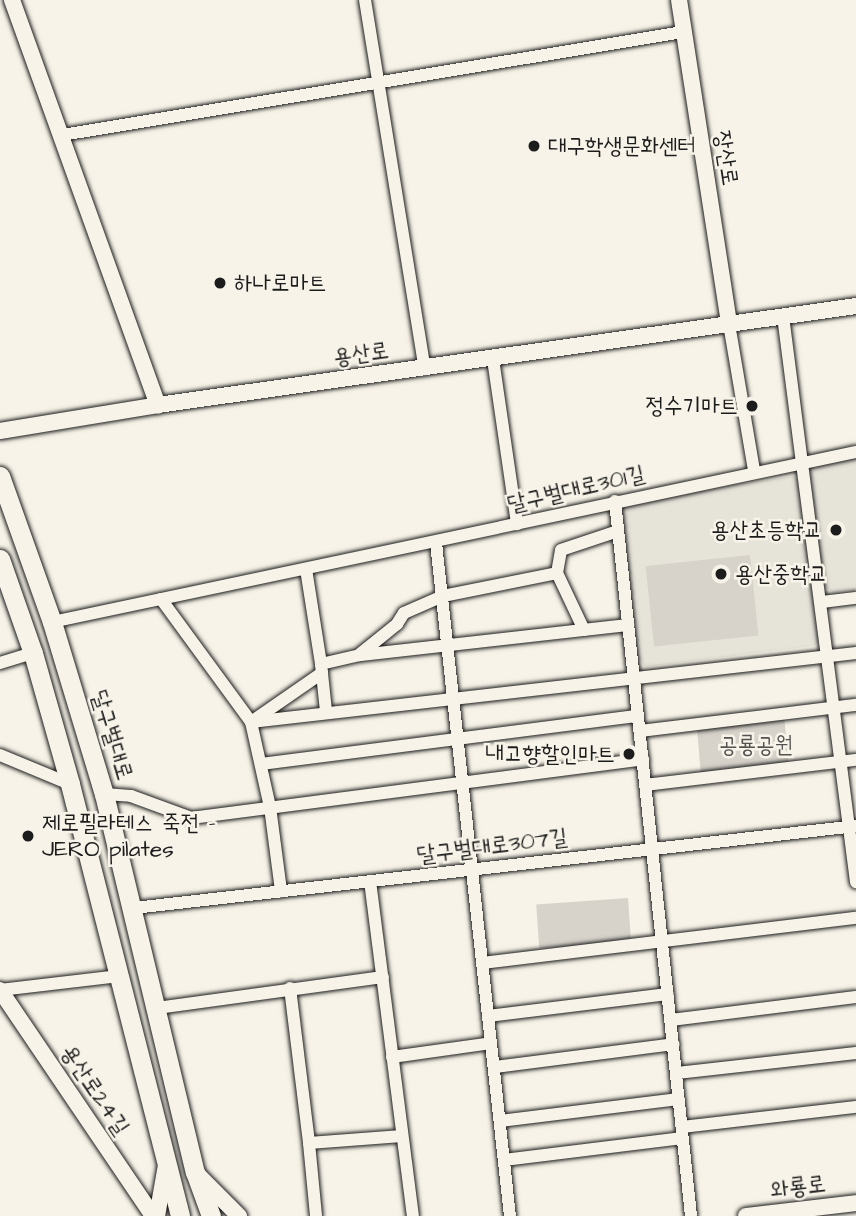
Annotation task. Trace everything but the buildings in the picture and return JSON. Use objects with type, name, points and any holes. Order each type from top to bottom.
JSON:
[{"type":"main road","points":[[12,0],[158,405]]},
{"type":"main road","name":"장산로","points":[[679,0],[729,324]]},
{"type":"main road","name":"용산로","points":[[0,431],[158,405],[856,306]]},
{"type":"main road","name":"달구벌대로","points":[[0,476],[52,622],[104,793],[134,908],[195,1172],[211,1216]]},
{"type":"main road","points":[[0,559],[33,653],[70,784],[180,1216]]},
{"type":"main road","name":"용산로24길","points":[[0,990],[155,1216]]},
{"type":"main road","points":[[155,1216],[166,1162]]},
{"type":"main road","points":[[195,1172],[239,1216]]},
{"type":"main road","name":"와룡로","points":[[746,1216],[786,1214],[856,1203]]},
{"type":"street","points":[[365,0],[425,369]]},
{"type":"street","points":[[62,135],[683,32]]},
{"type":"street","points":[[783,316],[842,762],[853,826],[856,882]]},
{"type":"street","points":[[729,324],[754,471]]},
{"type":"street","points":[[493,359],[517,524]]},
{"type":"street","name":"달구벌대로301길","points":[[52,622],[436,543],[615,500],[856,452]]},
{"type":"street","points":[[615,500],[691,1216]]},
{"type":"street","points":[[584,630],[557,573],[561,550],[618,531]]},
{"type":"street","points":[[436,543],[510,1216]]},
{"type":"street","points":[[306,569],[326,711]]},
{"type":"street","points":[[358,655],[397,624],[404,612],[443,596],[557,573]]},
{"type":"street","points":[[822,601],[856,598]]},
{"type":"street","points":[[161,599],[251,722],[270,807],[281,891]]},
{"type":"street","points":[[251,722],[321,668],[358,655],[628,625]]},
{"type":"street","points":[[0,663],[33,653]]},
{"type":"street","points":[[251,722],[454,696],[856,653]]},
{"type":"street","points":[[640,732],[856,705]]},
{"type":"street","points":[[261,764],[638,716]]},
{"type":"street","points":[[0,755],[70,784]]},
{"type":"street","points":[[104,793],[131,796],[191,818],[643,759]]},
{"type":"street","points":[[645,785],[856,760]]},
{"type":"street","name":"달구벌대로307길","points":[[134,908],[853,826]]},
{"type":"street","points":[[370,881],[413,1216]]},
{"type":"street","points":[[482,963],[856,918]]},
{"type":"street","points":[[0,990],[119,976]]},
{"type":"street","points":[[157,1008],[383,977]]},
{"type":"street","points":[[290,988],[316,1216]]},
{"type":"street","points":[[488,1016],[668,994]]},
{"type":"street","points":[[671,1020],[856,997]]},
{"type":"street","points":[[392,1057],[491,1043]]},
{"type":"street","points":[[495,1067],[674,1044]]},
{"type":"street","points":[[677,1073],[856,1053]]},
{"type":"street","points":[[500,1121],[679,1099]]},
{"type":"street","points":[[504,1160],[856,1107]]},
{"type":"street","points":[[309,1143],[402,1136]]},
{"type":"shaded area","name":"용산초등학교","points":[[856,455],[856,590],[833,592],[824,587],[809,472],[816,463]]},
{"type":"shaded area","name":"용산중학교","points":[[793,476],[800,480],[822,639],[814,646],[645,667],[638,658],[621,509],[628,502]]},
{"type":"green space","points":[[750,555],[758,636],[654,647],[646,566]]},
{"type":"green space","name":"공룡공원","points":[[784,714],[789,768],[701,775],[696,722]]},
{"type":"green space","points":[[628,898],[631,942],[539,948],[536,904]]},
{"type":"place","name":"대구학생문화센터","points":[[534,146]]},
{"type":"place","name":"하나로마트","points":[[220,283]]},
{"type":"place","name":"정수기마트","points":[[752,406]]},
{"type":"place","name":"용산초등학교","points":[[836,530]]},
{"type":"place","name":"용산중학교","points":[[721,574]]},
{"type":"place","name":"내고향할인마트","points":[[629,754]]},
{"type":"place","name":"제로필라테스 죽전 - JERO pilates","points":[[28,836]]}]
